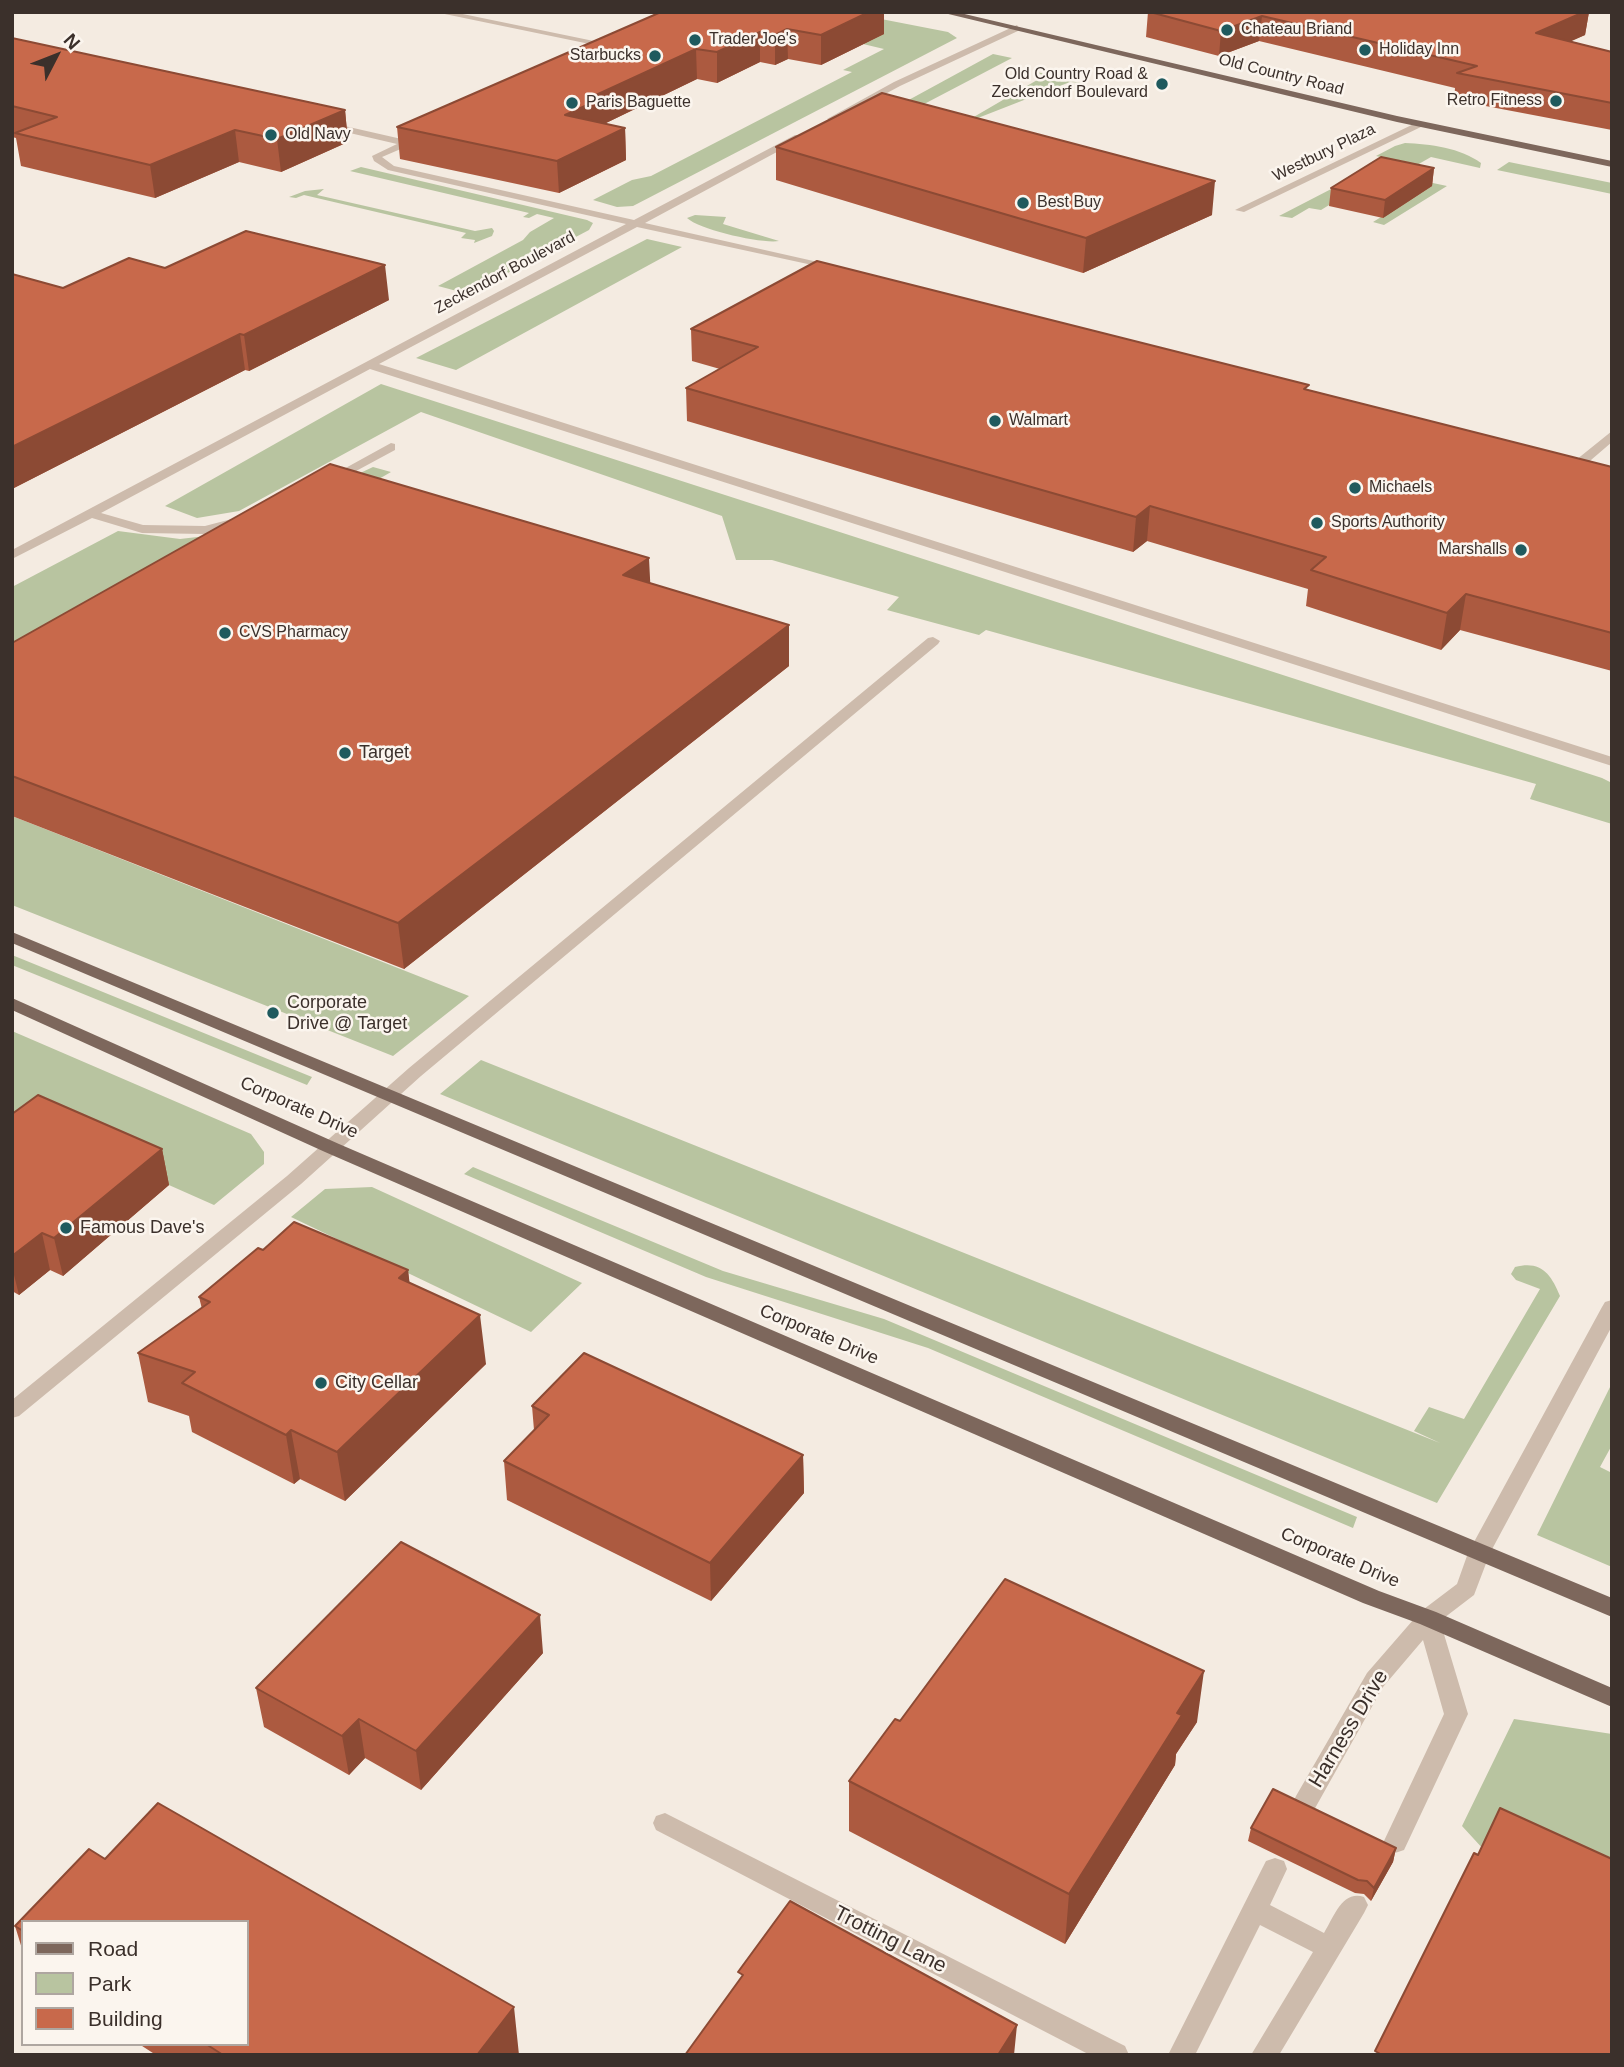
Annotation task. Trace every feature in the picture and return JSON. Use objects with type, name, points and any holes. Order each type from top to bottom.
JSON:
[{"type":"main road","name":"Old Country Road","points":[[944,12],[1420,124],[1612,164]]},
{"type":"main road","points":[[12,937],[388,1097],[1612,1608]]},
{"type":"main road","name":"Corporate Drive","points":[[12,1003],[332,1148],[1371,1597],[1428,1618],[1612,1698]]},
{"type":"street","points":[[439,12],[620,47],[607,53]]},
{"type":"street","points":[[818,126],[897,84],[1017,28]]},
{"type":"street","points":[[320,124],[407,143]]},
{"type":"street","name":"Westbury Plaza","points":[[1240,210],[1420,124]]},
{"type":"street","name":"Zeckendorf Boulevard","points":[[12,555],[806,132]]},
{"type":"street","points":[[427,134],[377,156],[378,162],[391,168],[848,272]]},
{"type":"street","points":[[369,365],[1612,762]]},
{"type":"street","points":[[1580,463],[1612,435]]},
{"type":"street","points":[[319,486],[391,447]]},
{"type":"street","points":[[89,513],[142,529],[205,530],[258,516]]},
{"type":"street","points":[[12,1411],[332,1148],[388,1097],[933,641]]},
{"type":"street","name":"Harness Drive","points":[[1305,1803],[1375,1680],[1428,1618],[1466,1589],[1479,1553],[1612,1307]]},
{"type":"street","points":[[1395,1843],[1456,1714],[1428,1618]]},
{"type":"street","name":"Trotting Lane","points":[[665,1823],[1116,2055]]},
{"type":"street","points":[[1181,2055],[1275,1870]]},
{"type":"street","points":[[1264,2055],[1356,1905]]},
{"type":"street","points":[[1255,1910],[1329,1948]]},
{"type":"green space","points":[[845,12],[948,32],[957,38],[633,206],[617,207],[593,200],[632,180],[651,176],[852,72],[843,70],[884,49],[863,44]]},
{"type":"green space","points":[[993,54],[1012,58],[907,113],[894,108]]},
{"type":"green space","points":[[1037,72],[1053,76],[1047,80],[1084,83],[1070,82],[960,125],[1044,76]]},
{"type":"green space","points":[[1405,143],[1455,150],[1481,163],[1480,168],[1431,157],[1417,165],[1376,156]]},
{"type":"green space","points":[[1509,162],[1612,183],[1612,194],[1497,170]]},
{"type":"green space","points":[[361,167],[593,223],[589,230],[468,294],[438,286],[523,240],[530,232],[554,218],[537,214],[529,218],[523,217],[529,213],[350,171]]},
{"type":"green space","points":[[1366,171],[1370,180],[1321,210],[1309,208],[1292,218],[1279,216]]},
{"type":"green space","points":[[1414,179],[1447,186],[1384,225],[1373,222],[1431,186]]},
{"type":"green space","points":[[324,189],[317,195],[475,231],[492,228],[494,231],[492,236],[474,243],[475,240],[461,238],[466,233],[304,195],[289,197],[305,191]]},
{"type":"green space","points":[[695,215],[726,217],[723,224],[779,241],[732,235],[704,227],[687,218]]},
{"type":"green space","points":[[647,239],[682,247],[456,370],[416,358]]},
{"type":"green space","points":[[381,384],[1602,778],[1612,783],[1612,824],[1530,799],[1536,784],[986,630],[979,635],[887,610],[899,597],[772,560],[736,560],[722,516],[421,412],[239,511],[197,518],[165,506]]},
{"type":"green space","points":[[373,467],[391,472],[12,690],[12,587],[118,531],[180,539],[232,533]]},
{"type":"green space","points":[[12,816],[469,996],[393,1056],[12,905]]},
{"type":"green space","points":[[12,955],[312,1077],[307,1085],[12,965]]},
{"type":"green space","points":[[12,1031],[251,1134],[264,1152],[264,1164],[214,1205],[47,1131],[12,1149]]},
{"type":"green space","points":[[481,1060],[1440,1443],[1414,1431],[1429,1407],[1464,1419],[1540,1289],[1516,1280],[1511,1274],[1515,1267],[1538,1267],[1549,1275],[1560,1296],[1437,1503],[440,1094]]},
{"type":"green space","points":[[473,1167],[723,1271],[884,1319],[1357,1517],[1353,1528],[928,1348],[706,1277],[464,1174]]},
{"type":"green space","points":[[372,1187],[582,1283],[531,1332],[291,1217],[325,1189]]},
{"type":"green space","points":[[1612,1383],[1612,1445],[1600,1467],[1612,1473],[1612,1567],[1537,1535]]},
{"type":"green space","points":[[1514,1719],[1612,1734],[1612,1916],[1496,1863],[1462,1826]]},
{"type":"building","points":[[661,12],[869,12],[821,35],[787,29],[775,35],[760,32],[717,52],[696,49],[596,95],[605,97],[565,115],[625,128],[557,161],[397,127]]},
{"type":"building","points":[[1150,12],[1584,12],[1536,33],[1612,52],[1612,103],[1457,73],[1477,66],[1262,16],[1221,31]]},
{"type":"building","points":[[12,38],[345,110],[277,139],[235,130],[150,165],[15,133],[57,117],[12,106]]},
{"type":"building","points":[[882,93],[1215,181],[1086,238],[776,147]]},
{"type":"building","points":[[1381,157],[1434,168],[1385,200],[1331,188]]},
{"type":"building","points":[[246,231],[385,265],[12,447],[12,274],[63,288],[129,258],[165,268]]},
{"type":"building","points":[[817,261],[1309,385],[1304,389],[1612,467],[1612,633],[1466,594],[1447,613],[1311,570],[1326,557],[1150,506],[1136,517],[686,388],[758,347],[691,329]]},
{"type":"building","name":"Target","points":[[330,464],[649,558],[623,575],[789,625],[398,923],[12,776],[12,643]]},
{"type":"building","points":[[38,1095],[162,1149],[54,1238],[42,1233],[12,1256],[12,1114]]},
{"type":"building","name":"City Cellar","points":[[294,1222],[408,1270],[399,1278],[480,1315],[337,1452],[291,1430],[286,1435],[182,1383],[195,1372],[138,1353],[210,1302],[199,1297],[258,1248],[263,1250]]},
{"type":"building","points":[[584,1353],[803,1455],[710,1563],[504,1461],[549,1415],[532,1406]]},
{"type":"building","points":[[401,1542],[540,1615],[416,1751],[359,1719],[342,1736],[256,1688]]},
{"type":"building","points":[[1005,1579],[1204,1671],[1177,1713],[1182,1715],[1069,1894],[849,1781],[895,1719],[900,1721]]},
{"type":"building","points":[[1273,1789],[1396,1848],[1374,1888],[1367,1881],[1358,1880],[1251,1828]]},
{"type":"building","points":[[158,1803],[514,2007],[477,2055],[223,2055],[209,2046],[248,2046],[248,1920],[21,1920],[21,1930],[15,1926],[89,1849],[105,1859]]},
{"type":"building","points":[[1500,1808],[1612,1859],[1612,2055],[1382,2055],[1375,2051],[1474,1853],[1478,1855]]},
{"type":"building","points":[[790,1901],[1017,2025],[998,2055],[685,2055],[743,1975],[738,1972]]},
{"type":"place","name":"Chateau Briand","points":[[1227,30]]},
{"type":"place","name":"Trader Joe's","points":[[695,40]]},
{"type":"place","name":"Holiday Inn","points":[[1365,50]]},
{"type":"place","name":"Starbucks","points":[[655,56]]},
{"type":"place","name":"Old Country Road & Zeckendorf Boulevard","points":[[1162,84]]},
{"type":"place","name":"Retro Fitness","points":[[1556,101]]},
{"type":"place","name":"Paris Baguette","points":[[572,103]]},
{"type":"place","name":"Old Navy","points":[[271,135]]},
{"type":"place","name":"Best Buy","points":[[1023,203]]},
{"type":"place","name":"Walmart","points":[[995,421]]},
{"type":"place","name":"Michaels","points":[[1355,488]]},
{"type":"place","name":"Sports Authority","points":[[1317,523]]},
{"type":"place","name":"Marshalls","points":[[1521,550]]},
{"type":"place","name":"CVS Pharmacy","points":[[225,633]]},
{"type":"place","name":"Target","points":[[345,753]]},
{"type":"place","name":"Corporate Drive @ Target","points":[[273,1013]]},
{"type":"place","name":"Famous Dave's","points":[[66,1228]]},
{"type":"place","name":"City Cellar","points":[[321,1383]]}]
